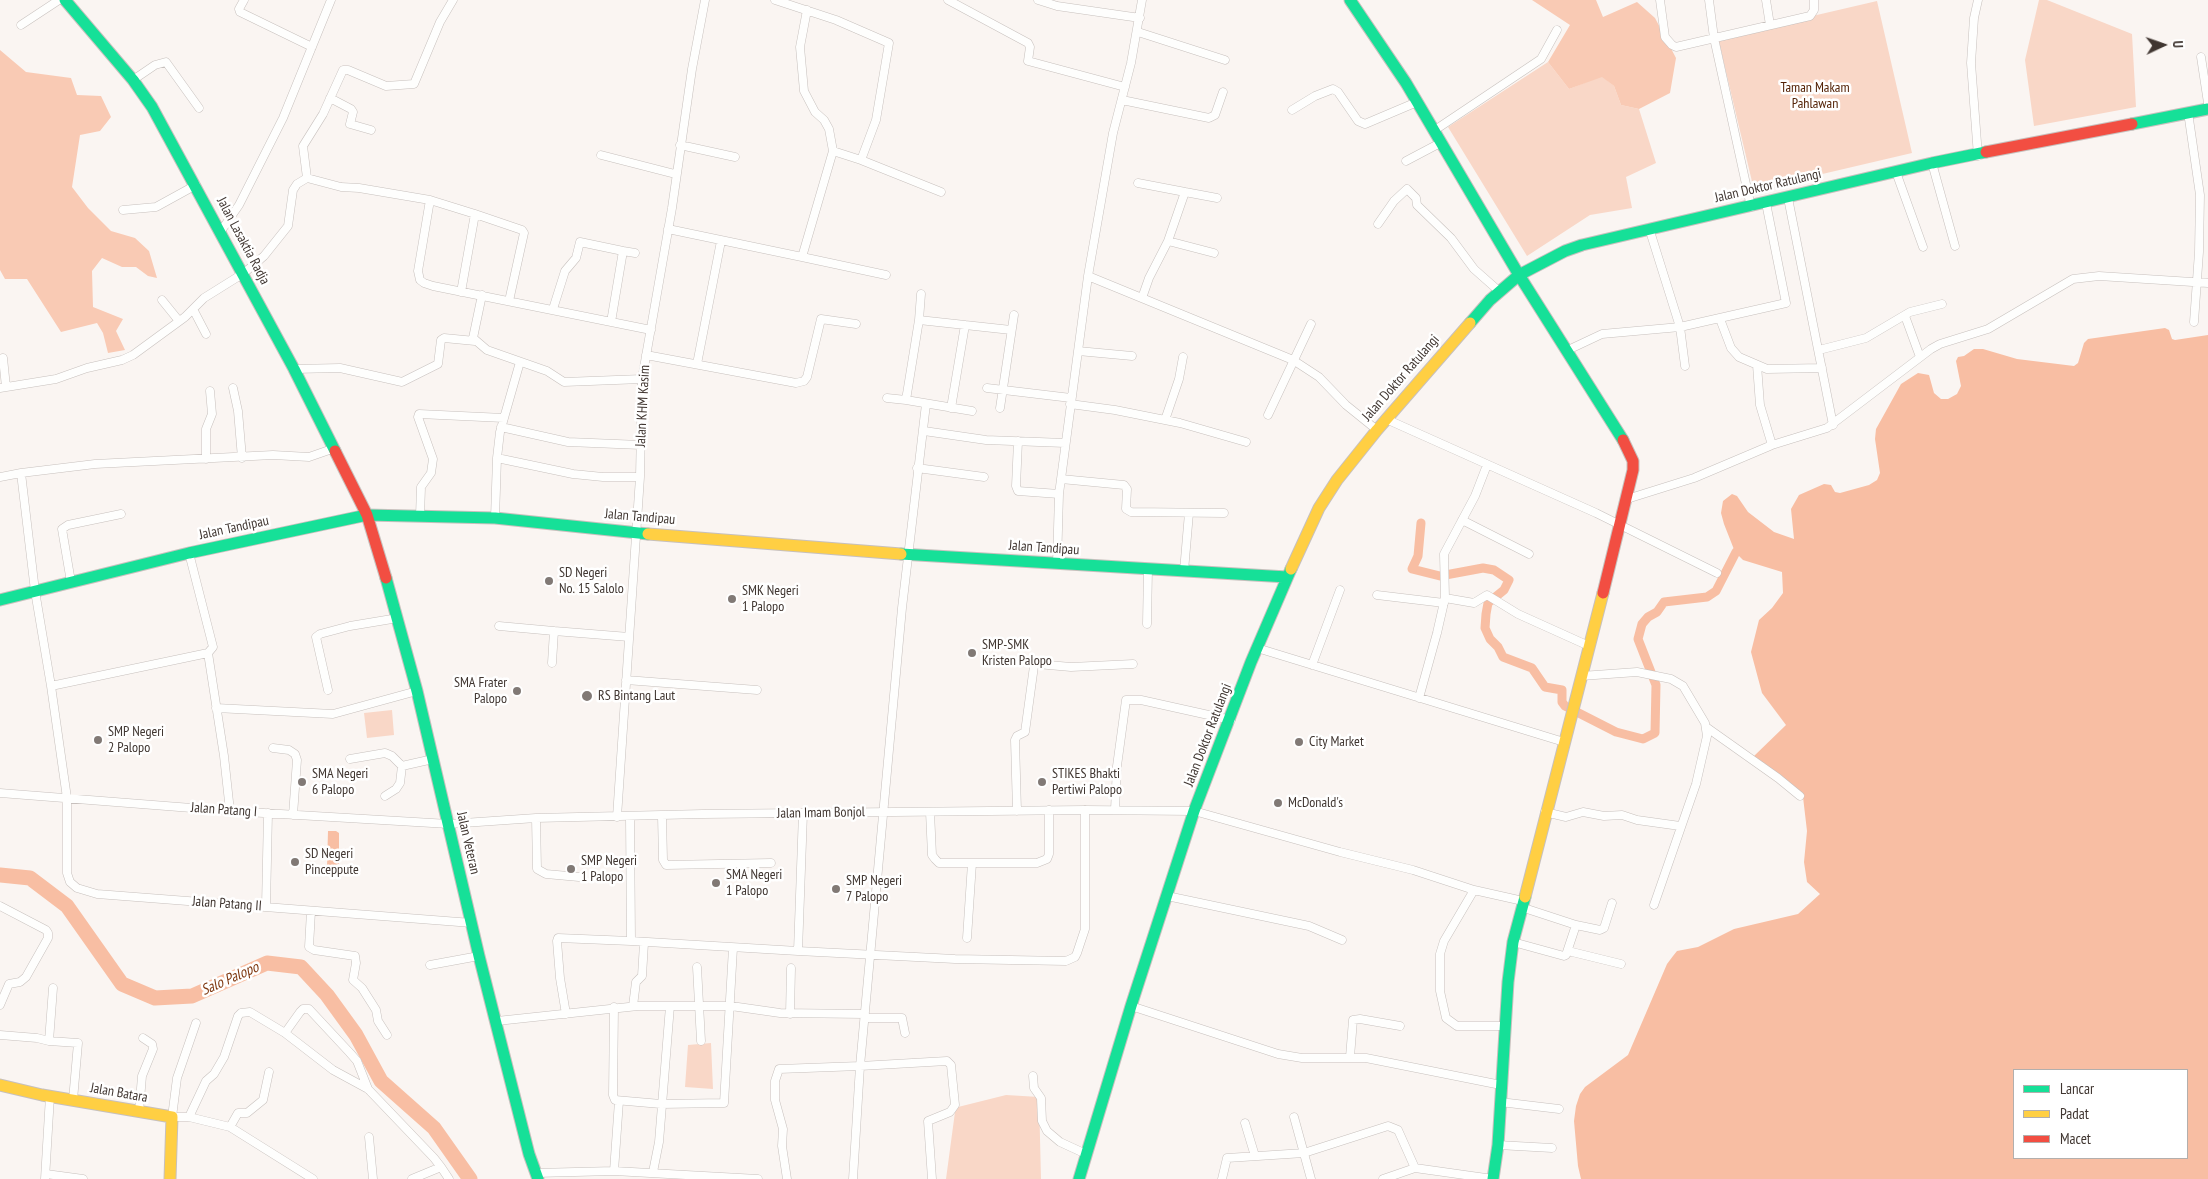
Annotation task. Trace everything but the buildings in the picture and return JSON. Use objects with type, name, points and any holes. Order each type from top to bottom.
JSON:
[{"type":"main road","name":"Jalan Lasaktia Radja","points":[[65,0],[133,80],[152,107],[244,273],[335,448],[367,515]]},
{"type":"main road","points":[[1350,0],[1418,102],[1519,276],[1568,350],[1631,453],[1634,470],[1513,942],[1508,982],[1498,1145],[1493,1179]]},
{"type":"main road","name":"Jalan Doktor Ratulangi","points":[[1079,1179],[1131,1006],[1194,811],[1287,577],[1328,493],[1386,419],[1475,315],[1519,276],[1557,255],[1582,245],[1932,163],[1978,156],[2208,109]]},
{"type":"main road","name":"Jalan Tandipau","points":[[0,600],[189,553],[367,515],[495,518],[636,533],[907,554],[1287,577]]},
{"type":"main road","name":"Jalan Veteran","points":[[367,515],[398,618],[417,691],[479,956],[537,1176]]},
{"type":"main road","name":"Jalan Batara","points":[[0,1085],[50,1096],[172,1117]]},
{"type":"main road","points":[[170,1179],[172,1117]]},
{"type":"street","points":[[20,25],[59,0]]},
{"type":"street","points":[[244,0],[239,9],[240,12],[312,46]]},
{"type":"street","points":[[221,231],[239,205],[283,118],[331,0]]},
{"type":"street","points":[[307,178],[303,146],[320,121],[341,72],[345,69],[386,86],[414,84],[440,22],[453,0]]},
{"type":"street","name":"Jalan KHM Kasim","points":[[617,817],[640,477],[642,379],[668,229],[692,69],[705,0]]},
{"type":"street","points":[[776,0],[836,20],[889,43],[876,120],[862,160]]},
{"type":"street","points":[[948,0],[1028,43],[1030,47],[1028,60],[1125,87]]},
{"type":"street","points":[[1038,0],[1057,6],[1140,18]]},
{"type":"street","points":[[1056,564],[1065,443],[1088,276],[1113,132],[1138,32],[1142,0]]},
{"type":"street","points":[[1660,0],[1663,32],[1672,45],[1676,47],[1810,16],[1814,10],[1814,0]]},
{"type":"street","points":[[1709,0],[1714,38],[1751,206]]},
{"type":"street","points":[[1766,0],[1770,25]]},
{"type":"street","points":[[1978,0],[1974,18],[1972,63],[1978,156]]},
{"type":"street","points":[[802,257],[833,151],[829,129],[816,112],[804,91],[800,47],[807,10]]},
{"type":"street","points":[[1435,130],[1541,59],[1557,30]]},
{"type":"street","points":[[1138,32],[1225,60]]},
{"type":"street","points":[[2202,57],[2208,103]]},
{"type":"street","points":[[133,80],[155,65],[166,62],[199,108]]},
{"type":"street","points":[[1292,110],[1314,96],[1333,89],[1338,92],[1358,121],[1365,124],[1418,102]]},
{"type":"street","points":[[1122,100],[1209,118],[1214,115],[1223,92]]},
{"type":"street","points":[[330,98],[351,109],[353,112],[350,124],[371,130]]},
{"type":"street","points":[[2188,112],[2200,196],[2194,322]]},
{"type":"street","points":[[1406,161],[1442,142]]},
{"type":"street","points":[[680,145],[735,157]]},
{"type":"street","points":[[833,151],[862,160],[941,192]]},
{"type":"street","points":[[601,155],[675,174]]},
{"type":"street","points":[[1932,163],[1955,246]]},
{"type":"street","points":[[1896,172],[1923,247]]},
{"type":"street","points":[[3,358],[3,387],[49,381],[96,365],[122,360],[133,355],[180,321],[204,298],[244,273],[264,256],[283,233],[289,219],[293,190],[297,184],[307,178],[341,188],[366,189],[430,200],[522,230],[524,233],[509,301]]},
{"type":"street","points":[[1138,183],[1217,198]]},
{"type":"street","points":[[123,210],[156,207],[196,185]]},
{"type":"street","points":[[1378,224],[1394,201],[1407,189],[1416,198],[1416,204],[1451,238],[1474,268],[1500,292]]},
{"type":"street","points":[[1142,298],[1149,278],[1168,241],[1185,192]]},
{"type":"street","points":[[1788,198],[1833,425]]},
{"type":"street","points":[[430,200],[418,275],[424,283],[651,330]]},
{"type":"street","points":[[1568,350],[1602,334],[1680,327],[1786,303],[1766,203]]},
{"type":"street","points":[[461,292],[475,214]]},
{"type":"street","points":[[1649,228],[1680,327],[1685,366]]},
{"type":"street","points":[[668,229],[886,275]]},
{"type":"street","points":[[696,364],[721,241]]},
{"type":"street","points":[[1168,241],[1214,253]]},
{"type":"street","points":[[553,310],[565,270],[576,258],[580,242],[635,253]]},
{"type":"street","points":[[611,322],[623,251]]},
{"type":"street","points":[[1088,276],[1293,360],[1319,377],[1346,405],[1377,430]]},
{"type":"street","points":[[1627,500],[1694,478],[1772,444],[1812,434],[1833,425],[1920,357],[1940,344],[1988,329],[2066,282],[2081,277],[2099,276],[2208,283]]},
{"type":"street","points":[[906,400],[919,320],[921,294]]},
{"type":"street","points":[[475,341],[473,334],[482,295]]},
{"type":"street","points":[[162,300],[180,321]]},
{"type":"street","points":[[1818,350],[1866,338],[1905,316],[1942,304]]},
{"type":"street","points":[[193,309],[206,334]]},
{"type":"street","points":[[1000,408],[1014,315]]},
{"type":"street","points":[[1905,316],[1920,357]]},
{"type":"street","points":[[646,355],[791,383],[800,383],[807,377],[821,319],[856,324]]},
{"type":"street","points":[[1720,319],[1734,354],[1757,365],[1776,369],[1822,368]]},
{"type":"street","points":[[919,320],[1011,330]]},
{"type":"street","points":[[1268,415],[1311,324]]},
{"type":"street","points":[[951,408],[965,325]]},
{"type":"street","points":[[294,368],[340,368],[402,382],[436,366],[439,362],[441,340],[444,338],[475,341],[496,354],[547,371],[564,382],[642,379]]},
{"type":"street","points":[[1078,351],[1132,356]]},
{"type":"street","points":[[1165,420],[1179,379],[1182,357]]},
{"type":"street","points":[[495,518],[497,458],[501,427],[520,362]]},
{"type":"street","points":[[1757,365],[1760,405],[1772,444]]},
{"type":"street","points":[[233,388],[238,411],[242,458]]},
{"type":"street","points":[[987,388],[1003,389],[1108,408],[1165,420],[1246,442]]},
{"type":"street","points":[[206,459],[206,429],[212,407],[210,391]]},
{"type":"street","points":[[887,398],[972,411]]},
{"type":"street","points":[[853,1179],[860,1066],[907,554],[926,404]]},
{"type":"street","points":[[420,516],[422,487],[430,473],[433,459],[419,414],[504,418]]},
{"type":"street","points":[[1386,419],[1487,466],[1569,500],[1717,573]]},
{"type":"street","points":[[501,427],[568,442],[640,445]]},
{"type":"street","points":[[924,431],[986,440],[1065,443]]},
{"type":"street","points":[[1018,441],[1016,486],[1018,490],[1060,494]]},
{"type":"street","points":[[0,477],[75,465],[273,455],[312,456],[335,448]]},
{"type":"street","points":[[497,458],[573,474],[603,477],[640,477]]},
{"type":"street","points":[[1419,698],[1444,601],[1444,554],[1475,496],[1487,466]]},
{"type":"street","points":[[918,468],[984,476]]},
{"type":"street","name":"Jalan Patang II","points":[[21,473],[35,591],[67,798],[67,872],[70,882],[77,888],[97,894],[472,922]]},
{"type":"street","points":[[1061,479],[1125,486],[1127,494],[1126,509],[1131,512],[1224,513]]},
{"type":"street","points":[[1184,571],[1189,513]]},
{"type":"street","points":[[71,582],[62,529],[68,525],[120,514]]},
{"type":"street","points":[[1462,520],[1530,554]]},
{"type":"street","points":[[51,686],[208,653],[213,647],[189,553]]},
{"type":"street","points":[[1147,624],[1148,569]]},
{"type":"street","points":[[1312,665],[1340,590]]},
{"type":"street","points":[[1377,595],[1474,603],[1487,595],[1508,610],[1532,622],[1589,646]]},
{"type":"street","points":[[328,690],[316,637],[320,634],[350,626],[398,618]]},
{"type":"street","points":[[499,626],[629,637]]},
{"type":"street","points":[[552,662],[554,631]]},
{"type":"street","points":[[1258,648],[1564,742]]},
{"type":"street","points":[[208,653],[224,756],[230,811]]},
{"type":"street","points":[[1017,811],[1015,740],[1018,736],[1024,734],[1034,666],[1038,664],[1071,667],[1132,664]]},
{"type":"street","points":[[1581,676],[1642,673],[1658,676],[1683,686],[1706,727],[1770,772],[1800,796]]},
{"type":"street","points":[[626,680],[757,690]]},
{"type":"street","points":[[216,708],[333,714],[417,691]]},
{"type":"street","points":[[1115,810],[1117,766],[1126,700],[1141,700],[1230,720]]},
{"type":"street","points":[[1654,905],[1696,784],[1706,736],[1706,727]]},
{"type":"street","points":[[273,748],[295,754],[292,815]]},
{"type":"street","points":[[350,759],[385,753],[392,756],[402,766]]},
{"type":"street","points":[[402,766],[433,759]]},
{"type":"street","points":[[385,796],[396,789],[400,783],[402,766]]},
{"type":"street","name":"Jalan Patang I","points":[[0,793],[230,811],[448,824]]},
{"type":"street","points":[[930,812],[932,855],[939,863],[1037,863],[1047,859],[1049,854],[1049,810]]},
{"type":"street","name":"Jalan Imam Bonjol","points":[[448,824],[536,818],[803,813],[1049,810],[1194,811],[1340,852],[1413,870],[1522,904],[1576,925],[1602,930],[1612,902]]},
{"type":"street","points":[[566,1014],[560,978],[558,938],[955,959],[1071,960],[1080,946],[1085,929],[1085,810]]},
{"type":"street","points":[[1545,812],[1566,817],[1582,812],[1604,816],[1622,815],[1637,820],[1680,826]]},
{"type":"street","points":[[266,906],[268,813]]},
{"type":"street","points":[[798,951],[803,813]]},
{"type":"street","points":[[662,816],[663,860],[666,865],[771,863]]},
{"type":"street","points":[[630,817],[631,941]]},
{"type":"street","points":[[536,818],[537,869],[546,874],[579,877]]},
{"type":"street","points":[[967,938],[972,863]]},
{"type":"street","points":[[1474,890],[1444,941],[1440,954],[1439,973],[1442,1007],[1450,1023],[1458,1026],[1505,1026]]},
{"type":"street","points":[[1167,896],[1309,926],[1342,940]]},
{"type":"street","points":[[0,906],[46,930],[48,938],[26,977],[20,982],[9,984],[0,1005]]},
{"type":"street","points":[[311,911],[309,947],[314,950],[355,956],[356,963],[353,980],[362,988],[376,1010],[378,1021],[386,1035]]},
{"type":"street","points":[[1513,942],[1564,956],[1568,951],[1576,925]]},
{"type":"street","points":[[633,1006],[636,982],[642,976],[644,943]]},
{"type":"street","points":[[614,1008],[613,1095],[615,1100],[661,1104],[725,1102],[733,948]]},
{"type":"street","points":[[1568,951],[1621,964]]},
{"type":"street","points":[[430,965],[479,956]]},
{"type":"street","points":[[697,967],[701,1041]]},
{"type":"street","points":[[790,1014],[791,968]]},
{"type":"street","points":[[49,1041],[53,988]]},
{"type":"street","points":[[497,1021],[633,1006],[731,1006],[790,1014],[902,1018],[905,1033]]},
{"type":"street","points":[[653,1172],[659,1142],[670,1006]]},
{"type":"street","points":[[1131,1006],[1278,1054],[1302,1058],[1350,1057],[1382,1060],[1501,1085]]},
{"type":"street","points":[[285,1033],[303,1008],[309,1009],[357,1061],[368,1089]]},
{"type":"street","points":[[189,1118],[206,1081],[214,1074],[224,1057],[241,1013],[250,1012],[285,1033],[333,1070],[368,1089],[434,1158],[449,1179]]},
{"type":"street","points":[[1350,1057],[1353,1020],[1360,1019],[1400,1026]]},
{"type":"street","points":[[196,1024],[177,1078],[172,1117],[189,1118],[230,1127],[313,1179]]},
{"type":"street","points":[[0,1035],[78,1043],[73,1100]]},
{"type":"street","points":[[139,1112],[142,1076],[153,1049],[152,1044],[142,1038]]},
{"type":"street","points":[[787,1179],[782,1146],[783,1129],[775,1100],[777,1070],[793,1067],[860,1066],[947,1060],[950,1062],[955,1100],[954,1109],[928,1121],[932,1179]]},
{"type":"street","points":[[230,1127],[238,1113],[247,1113],[262,1100],[269,1072]]},
{"type":"street","points":[[1033,1076],[1034,1088],[1041,1098],[1042,1121],[1047,1131],[1060,1142],[1086,1154]]},
{"type":"street","points":[[50,1096],[46,1177],[82,1179]]},
{"type":"street","points":[[614,1171],[619,1101]]},
{"type":"street","points":[[1500,1102],[1559,1109]]},
{"type":"street","points":[[1294,1117],[1311,1179]]},
{"type":"street","points":[[1245,1123],[1255,1156]]},
{"type":"street","points":[[1222,1179],[1227,1158],[1304,1153],[1388,1126],[1398,1130],[1415,1168]]},
{"type":"street","points":[[369,1137],[373,1179]]},
{"type":"street","points":[[1498,1145],[1552,1148]]},
{"type":"street","points":[[412,1179],[441,1167]]},
{"type":"street","points":[[1383,1179],[1415,1168],[1493,1179]]},
{"type":"street","points":[[537,1176],[614,1171],[758,1179]]},
{"type":"green space","points":[[2039,0],[2047,0],[2132,34],[2136,107],[2034,126],[2025,60]]},
{"type":"green space","name":"Taman Makam Pahlawan","points":[[1877,1],[1912,153],[1754,190],[1718,38]]},
{"type":"green space","points":[[1548,62],[1569,89],[1602,76],[1614,86],[1621,105],[1639,109],[1656,163],[1626,177],[1632,208],[1590,215],[1527,256],[1448,127]]},
{"type":"green space","points":[[392,710],[394,735],[367,738],[364,713]]},
{"type":"green space","points":[[711,1043],[713,1089],[685,1087],[688,1045]]},
{"type":"green space","points":[[1006,1095],[1039,1097],[1041,1179],[946,1179],[955,1112],[958,1107]]},
{"type":"shaded area","points":[[1532,0],[1596,0],[1603,17],[1637,2],[1655,18],[1676,58],[1670,93],[1639,109],[1621,105],[1614,86],[1602,77],[1569,89],[1548,62],[1570,25]]},
{"type":"shaded area","points":[[0,50],[26,72],[71,78],[77,95],[101,96],[111,117],[100,131],[80,135],[72,187],[88,208],[111,231],[135,238],[149,251],[157,278],[148,276],[136,267],[122,267],[102,258],[92,271],[93,307],[123,319],[116,331],[125,350],[108,353],[103,333],[97,323],[61,332],[27,279],[5,279],[0,270]]},
{"type":"shaded area","points":[[2165,328],[2169,330],[2172,339],[2175,340],[2208,335],[2208,1179],[1581,1179],[1574,1121],[1580,1094],[1585,1087],[1628,1055],[1667,964],[1677,951],[1698,947],[1734,929],[1798,914],[1820,894],[1807,882],[1804,862],[1807,831],[1803,797],[1753,757],[1786,725],[1762,693],[1751,652],[1759,620],[1772,608],[1783,593],[1782,572],[1743,560],[1735,552],[1721,513],[1723,501],[1732,494],[1737,496],[1748,512],[1774,532],[1794,539],[1791,509],[1799,495],[1824,484],[1831,485],[1835,492],[1840,493],[1869,485],[1877,480],[1880,473],[1875,439],[1876,429],[1901,384],[1918,373],[1929,375],[1934,393],[1941,399],[1948,399],[1957,394],[1961,386],[1956,361],[1958,357],[1964,356],[1974,349],[1983,349],[2017,359],[2074,366],[2078,363],[2084,343],[2088,339]]},
{"type":"shaded area","points":[[328,831],[339,833],[339,864],[327,867]]},
{"type":"waterway","points":[[1421,523],[1418,556],[1412,569],[1440,576],[1483,568],[1494,570],[1509,580],[1504,590],[1488,603],[1486,614],[1485,628],[1490,639],[1498,647],[1503,657],[1532,668],[1545,687],[1562,690],[1562,702],[1565,706],[1616,732],[1643,739],[1655,733],[1656,685],[1638,639],[1642,624],[1648,617],[1657,612],[1664,602],[1707,597],[1716,591],[1736,552]]},
{"type":"waterway","name":"Salo Palopo","points":[[0,875],[30,878],[67,906],[122,984],[155,998],[192,996],[267,963],[301,967],[327,995],[356,1035],[381,1081],[434,1128],[470,1179]]},
{"type":"traffic: fast","points":[[65,0],[133,80],[152,107],[294,369],[335,451]]},
{"type":"traffic: fast","points":[[1350,0],[1406,83],[1519,275],[1623,440]]},
{"type":"traffic: fast","points":[[2132,124],[2208,109]]},
{"type":"traffic: fast","points":[[1470,323],[1490,300],[1519,275],[1565,251],[1582,245],[1986,152]]},
{"type":"traffic: fast","points":[[0,600],[189,553],[367,515],[495,518],[648,534]]},
{"type":"traffic: fast","points":[[901,554],[1287,577]]},
{"type":"traffic: fast","points":[[1079,1179],[1131,1006],[1194,811],[1251,662],[1291,569]]},
{"type":"traffic: fast","points":[[386,578],[417,691],[479,956],[529,1154],[538,1179]]},
{"type":"traffic: fast","points":[[1493,1179],[1498,1145],[1508,982],[1513,942],[1525,897]]},
{"type":"traffic: slow","points":[[1291,569],[1319,508],[1337,480],[1377,430],[1470,323]]},
{"type":"traffic: slow","points":[[648,534],[901,554]]},
{"type":"traffic: slow","points":[[1525,897],[1603,593]]},
{"type":"traffic: slow","points":[[0,1085],[42,1095],[172,1117],[170,1179]]},
{"type":"traffic: jam","points":[[1986,152],[2132,124]]},
{"type":"traffic: jam","points":[[1603,593],[1633,470],[1633,461],[1623,440]]},
{"type":"traffic: jam","points":[[335,451],[367,515],[386,578]]},
{"type":"place","name":"SD Negeri No. 15 Salolo","points":[[549,581]]},
{"type":"place","name":"SMK Negeri 1 Palopo","points":[[732,599]]},
{"type":"place","name":"SMP-SMK Kristen Palopo","points":[[972,653]]},
{"type":"place","name":"SMA Frater Palopo","points":[[517,691]]},
{"type":"place","name":"RS Bintang Laut","points":[[587,696]]},
{"type":"place","name":"SMP Negeri 2 Palopo","points":[[98,740]]},
{"type":"place","name":"City Market","points":[[1299,742]]},
{"type":"place","name":"SMA Negeri 6 Palopo","points":[[302,782]]},
{"type":"place","name":"STIKES Bhakti Pertiwi Palopo","points":[[1042,782]]},
{"type":"place","name":"McDonald's","points":[[1278,803]]},
{"type":"place","name":"SD Negeri Pinceppute","points":[[295,862]]},
{"type":"place","name":"SMP Negeri 1 Palopo","points":[[571,869]]},
{"type":"place","name":"SMA Negeri 1 Palopo","points":[[716,883]]},
{"type":"place","name":"SMP Negeri 7 Palopo","points":[[836,889]]}]
